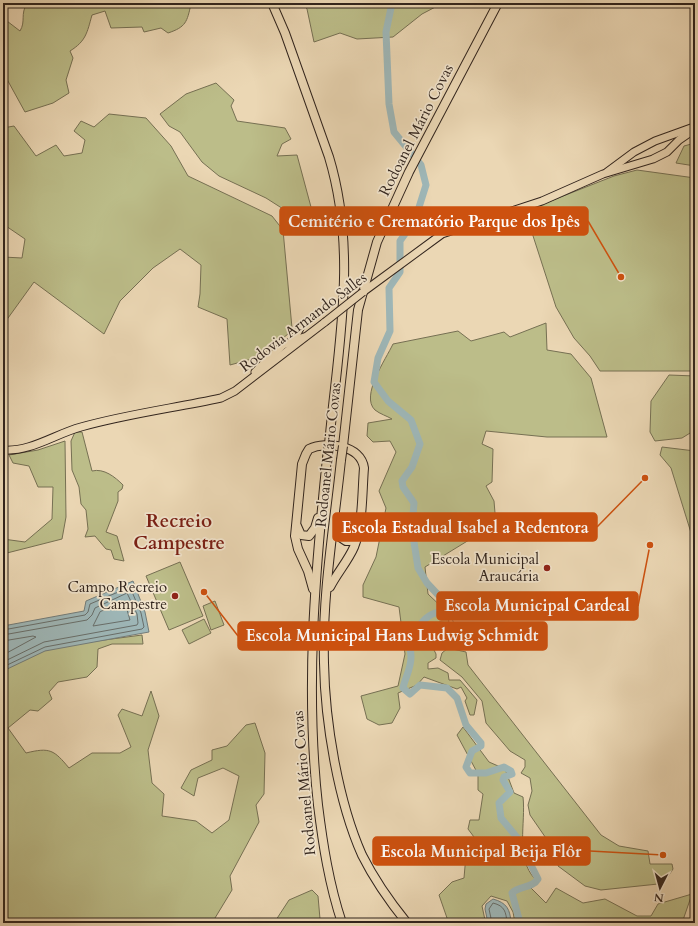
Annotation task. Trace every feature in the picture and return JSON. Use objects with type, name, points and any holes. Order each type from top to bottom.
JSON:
[{"type":"highway","name":"Rodoanel Mário Covas","points":[[272,3],[335,177],[342,217],[345,256],[344,289],[314,593],[311,688],[315,779],[327,873],[342,923]]},
{"type":"highway","name":"Rodoanel Mário Covas","points":[[407,923],[379,885],[362,854],[342,793],[327,714],[324,662],[327,593],[353,347],[362,290],[377,242],[409,172],[498,3]]},
{"type":"highway","points":[[314,593],[308,571],[296,542],[296,522],[302,464],[306,454],[315,446],[323,445],[349,448],[363,460],[364,468],[358,532],[352,551],[336,574],[327,593]]},
{"type":"highway","points":[[296,522],[301,535],[305,536],[312,534],[323,500]]},
{"type":"highway","points":[[337,506],[340,537],[346,541],[350,541],[358,532]]},
{"type":"main road","name":"Rodovia Armando Salles","points":[[603,174],[639,149],[655,141],[695,128]]},
{"type":"main road","name":"Rodovia Armando Salles","points":[[3,450],[31,446],[68,431],[93,424],[170,407],[221,398],[235,391],[246,381],[291,349],[302,334],[325,322],[428,243],[449,231],[542,201],[603,174],[645,163],[667,152],[679,140],[695,128]]},
{"type":"main road","points":[[655,141],[664,146],[667,152]]},
{"type":"main road","points":[[639,149],[638,159],[645,163]]},
{"type":"main road","points":[[246,381],[283,345],[307,330],[316,328]]},
{"type":"main road","points":[[291,349],[302,334]]},
{"type":"green space","points":[[27,3],[198,3],[191,4],[187,20],[182,26],[168,33],[161,28],[144,32],[142,27],[111,28],[105,11],[92,15],[89,27],[83,40],[70,51],[73,58],[66,80],[69,93],[53,103],[25,112],[3,72],[3,18],[20,31],[23,24],[24,11]]},
{"type":"green space","points":[[303,3],[443,3],[422,14],[393,37],[357,39],[340,33],[314,42],[307,9]]},
{"type":"green space","points":[[216,83],[234,100],[231,106],[237,121],[285,128],[291,139],[282,144],[277,156],[297,155],[311,207],[302,221],[266,198],[219,176],[202,162],[180,132],[169,126],[160,114],[186,94]]},
{"type":"green space","points":[[109,114],[146,118],[171,146],[188,176],[272,216],[283,230],[292,328],[288,334],[259,357],[230,365],[227,319],[198,307],[201,265],[180,249],[153,268],[120,301],[104,334],[34,282],[3,325],[3,257],[22,258],[25,239],[3,224],[3,167],[6,164],[5,156],[3,154],[3,128],[14,126],[36,156],[56,145],[64,156],[82,153],[85,140],[74,131],[81,121],[94,127]]},
{"type":"green space","points":[[695,143],[695,166],[676,163],[684,146]]},
{"type":"green space","points":[[637,170],[695,178],[695,340],[693,342],[695,371],[600,371],[590,356],[574,338],[556,307],[525,211],[614,176]]},
{"type":"green space","points":[[546,323],[547,350],[571,354],[591,378],[607,437],[547,437],[486,431],[482,444],[493,449],[492,482],[486,486],[494,501],[495,513],[500,521],[425,567],[428,594],[448,613],[449,623],[440,622],[432,626],[428,638],[436,654],[436,658],[428,663],[428,669],[438,668],[448,673],[449,680],[460,680],[477,700],[474,715],[470,715],[465,701],[467,698],[461,687],[457,689],[424,677],[417,685],[398,693],[400,708],[392,723],[379,725],[367,719],[361,696],[398,686],[405,654],[399,607],[363,597],[363,585],[376,557],[386,508],[379,491],[396,452],[390,441],[373,442],[367,436],[368,423],[392,419],[379,413],[371,404],[370,396],[376,377],[393,344],[458,331],[471,341],[504,332],[510,337]]},
{"type":"green space","points":[[669,375],[695,376],[695,430],[682,438],[655,441],[650,432],[651,401]]},
{"type":"green space","points":[[75,432],[82,432],[92,471],[96,470],[105,472],[113,476],[123,485],[122,489],[118,492],[118,501],[106,532],[117,536],[124,561],[114,559],[111,550],[106,549],[95,536],[85,537],[88,529],[86,510],[81,504],[79,487],[72,470],[71,441]]},
{"type":"green space","points":[[65,441],[66,517],[62,539],[3,554],[3,539],[25,542],[52,519],[53,487],[38,487],[29,466],[13,463],[9,455],[38,450]]},
{"type":"green space","points":[[662,447],[695,451],[695,533],[692,536],[671,468],[660,455]]},
{"type":"green space","name":"Campo Recreio Campestre","points":[[180,562],[203,616],[169,630],[146,576]]},
{"type":"green space","points":[[215,601],[224,625],[211,630],[203,606]]},
{"type":"green space","points":[[204,619],[211,633],[189,644],[182,630]]},
{"type":"green space","points":[[142,635],[143,644],[112,644],[98,649],[97,667],[87,677],[58,682],[49,692],[52,699],[38,711],[30,710],[8,728],[26,753],[46,750],[59,757],[69,768],[92,753],[120,753],[131,747],[118,715],[122,709],[142,716],[151,691],[159,716],[148,750],[152,783],[164,794],[162,816],[196,821],[212,833],[229,820],[239,776],[223,768],[198,778],[194,796],[181,788],[191,770],[212,760],[212,750],[227,746],[246,725],[255,723],[265,753],[264,794],[256,805],[259,822],[230,876],[232,890],[215,918],[216,923],[3,923],[3,669],[10,662],[73,641],[89,642]]},
{"type":"green space","points":[[448,648],[466,652],[468,665],[601,835],[619,846],[648,851],[650,864],[672,864],[673,869],[667,878],[658,884],[601,890],[585,886],[558,866],[559,857],[530,815],[528,805],[532,791],[530,778],[521,773],[525,767],[525,760],[510,751],[486,723],[482,701],[462,677],[440,660],[442,653]]},
{"type":"green space","points":[[463,727],[489,762],[505,769],[514,793],[523,797],[523,851],[525,861],[529,871],[535,879],[531,888],[546,903],[556,888],[583,903],[605,899],[637,916],[651,916],[658,904],[692,894],[682,923],[515,923],[513,912],[507,901],[491,896],[482,906],[485,920],[482,923],[452,923],[447,918],[439,895],[452,882],[464,878],[466,855],[474,837],[468,829],[470,820],[479,820],[483,794],[478,790],[478,774],[457,735]]},
{"type":"green space","points":[[312,890],[318,896],[320,919],[323,923],[274,923],[289,900]]},
{"type":"water","points":[[133,581],[145,612],[149,632],[45,651],[3,671],[3,626],[84,611],[86,601]]},
{"type":"water","points":[[493,899],[502,902],[507,907],[510,914],[511,923],[488,923],[485,909],[486,904]]},
{"type":"waterway","points":[[392,3],[386,32],[389,104],[394,132],[421,165],[426,185],[415,220],[400,241],[400,272],[389,288],[390,331],[378,358],[374,382],[388,401],[411,420],[420,444],[412,467],[402,481],[403,487],[414,503],[412,529],[418,568],[427,583],[442,599],[449,610],[432,614],[420,625],[408,629],[411,661],[403,688],[410,694],[420,685],[447,688],[457,698],[466,725],[481,743],[481,746],[472,751],[466,767],[470,773],[486,773],[504,767],[511,771],[512,774],[504,777],[503,780],[510,792],[499,803],[501,818],[524,846],[538,879],[533,884],[518,889],[512,893],[520,923]]},
{"type":"waterway","points":[[449,610],[458,635],[467,647]]},
{"type":"place","name":"Cemitério e Crematório Parque dos Ipês","points":[[621,277]]},
{"type":"place","name":"Escola Estadual Isabel a Redentora","points":[[645,478]]},
{"type":"place","name":"Escola Municipal Cardeal","points":[[650,545]]},
{"type":"place","name":"Escola Municipal Araucária","points":[[547,568]]},
{"type":"place","name":"Escola Municipal Hans Ludwig Schmidt","points":[[204,592]]},
{"type":"place","name":"Campo Recreio Campestre","points":[[175,596]]},
{"type":"place","name":"Escola Municipal Beija Flôr","points":[[663,855]]},
{"type":"district","name":"Recreio Campestre","points":[[179,532]]}]
